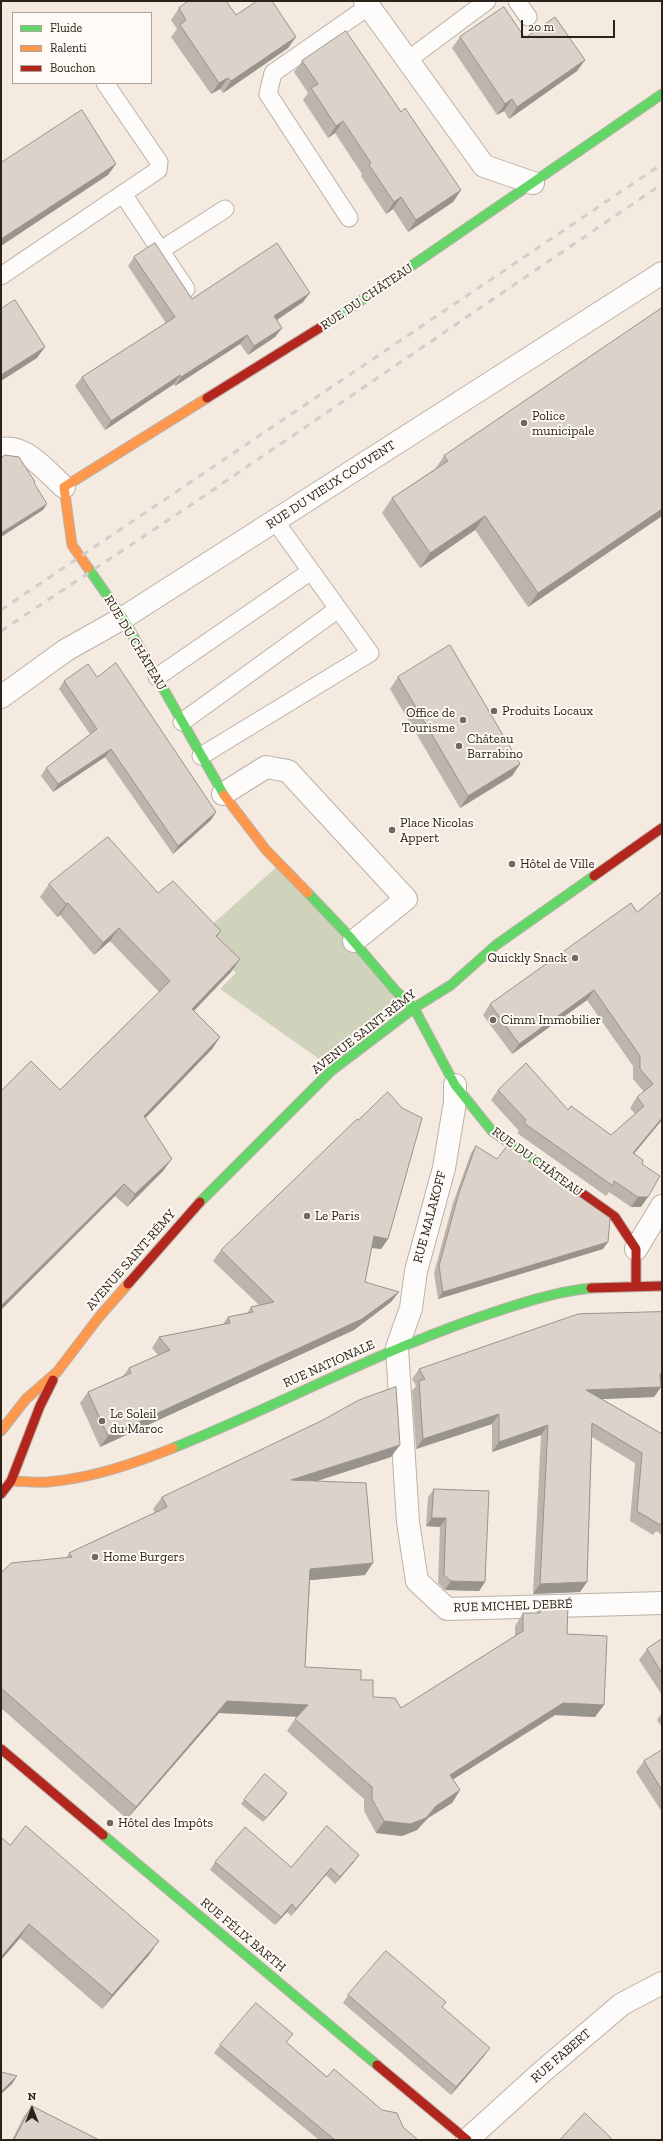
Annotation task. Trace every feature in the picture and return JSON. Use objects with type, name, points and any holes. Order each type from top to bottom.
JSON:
[{"type":"street","points":[[367,4],[484,166],[533,183]]},
{"type":"street","name":"RUE DU CHÂTEAU","points":[[636,1249],[616,1217],[492,1131],[455,1085],[414,1008],[395,990],[354,941],[266,850],[223,794],[124,618],[72,545],[64,487],[344,314],[662,94]]},
{"type":"street","name":"RUE DU VIEUX COUVENT","points":[[1,697],[66,650],[124,618],[662,273]]},
{"type":"street","points":[[1,449],[15,448],[26,453],[64,487]]},
{"type":"street","points":[[223,794],[266,767],[288,771],[406,899],[354,941]]},
{"type":"street","name":"AVENUE SAINT-RÉMY","points":[[1,1494],[11,1481],[40,1406],[57,1372],[99,1317],[198,1204],[331,1071],[414,1008],[451,985],[496,945],[662,828]]},
{"type":"street","name":"RUE MALAKOFF","points":[[397,1348],[411,1308],[416,1271],[444,1168],[455,1102],[455,1085]]},
{"type":"street","points":[[636,1286],[636,1249],[662,1206]]},
{"type":"street","name":"RUE NATIONALE","points":[[11,1481],[49,1482],[126,1466],[168,1451],[397,1348],[483,1316],[577,1290],[636,1286],[662,1286]]},
{"type":"street","name":"RUE MICHEL DEBRÉ","points":[[397,1348],[408,1522],[417,1581],[447,1609],[662,1603]]},
{"type":"street","name":"AVENUE SAINT-RÉMY","points":[[1,1431],[26,1399],[57,1372]]},
{"type":"street","name":"RUE FÉLIX BARTH","points":[[1,1749],[467,2140]]},
{"type":"street","name":"RUE FABERT","points":[[467,2140],[542,2072],[622,2004],[662,1982]]},
{"type":"lane","points":[[408,60],[487,1]]},
{"type":"lane","points":[[517,1],[528,17]]},
{"type":"lane","points":[[349,218],[268,94],[273,73],[367,4]]},
{"type":"lane","points":[[1,276],[158,170],[159,162],[106,84]]},
{"type":"lane","points":[[123,194],[186,289]]},
{"type":"lane","points":[[161,250],[225,210]]},
{"type":"lane","points":[[201,756],[370,653],[275,521]]},
{"type":"lane","points":[[157,678],[311,571]]},
{"type":"lane","points":[[182,722],[338,609]]},
{"type":"green space","points":[[280,864],[398,999],[322,1061],[220,989],[236,973],[212,948],[207,929]]},
{"type":"building","points":[[189,1],[226,1],[236,15],[257,1],[272,1],[296,37],[231,81],[228,78],[219,83],[180,25],[186,20],[179,8]]},
{"type":"building","points":[[504,7],[525,38],[555,17],[585,60],[517,107],[512,99],[505,104],[460,37]]},
{"type":"building","points":[[346,31],[401,112],[405,108],[461,190],[416,220],[401,197],[394,202],[369,165],[371,163],[343,121],[336,126],[311,88],[318,84],[302,61]]},
{"type":"building","points":[[82,110],[116,164],[1,239],[1,163]]},
{"type":"building","points":[[155,243],[192,299],[277,243],[310,293],[274,316],[282,328],[254,346],[247,335],[181,377],[180,375],[111,421],[82,377],[175,317],[134,257]]},
{"type":"building","points":[[15,300],[45,347],[1,375],[1,309]]},
{"type":"building","points":[[662,308],[662,509],[538,593],[485,516],[430,553],[392,498],[448,461],[444,456]]},
{"type":"building","points":[[5,455],[19,457],[47,504],[1,533],[1,458]]},
{"type":"building","name":"Château Barrabino","points":[[450,645],[520,764],[468,796],[398,677]]},
{"type":"building","points":[[116,663],[216,812],[178,846],[111,749],[58,784],[46,768],[97,729],[64,681],[88,664],[97,677]]},
{"type":"building","points":[[108,837],[158,893],[173,881],[221,931],[216,936],[240,959],[192,1009],[220,1037],[144,1116],[172,1159],[135,1194],[124,1184],[1,1306],[1,1091],[31,1061],[60,1090],[170,981],[119,928],[103,943],[49,884]]},
{"type":"building","points":[[662,892],[662,1118],[633,1153],[643,1160],[642,1164],[660,1176],[648,1197],[638,1197],[614,1181],[613,1186],[524,1123],[526,1120],[498,1090],[526,1063],[568,1110],[571,1106],[611,1135],[644,1106],[637,1097],[653,1084],[640,1069],[640,1056],[594,990],[519,1044],[490,1004],[631,903],[637,912]]},
{"type":"building","points":[[388,1092],[402,1108],[422,1118],[388,1239],[374,1236],[365,1282],[399,1292],[362,1319],[108,1436],[88,1392],[131,1373],[129,1368],[170,1350],[159,1337],[230,1323],[228,1317],[253,1312],[251,1307],[274,1302],[221,1250],[357,1119],[358,1120]]},
{"type":"building","points":[[476,1146],[497,1159],[507,1146],[610,1218],[608,1242],[443,1292],[439,1266],[458,1196]]},
{"type":"building","points":[[662,1312],[661,1387],[586,1390],[662,1434],[662,1522],[660,1525],[637,1511],[642,1453],[592,1423],[587,1582],[540,1584],[548,1425],[499,1442],[499,1414],[423,1439],[419,1381],[425,1379],[419,1369],[578,1314]]},
{"type":"building","points":[[396,1387],[400,1445],[291,1480],[366,1483],[373,1563],[310,1569],[305,1667],[361,1670],[361,1680],[373,1680],[373,1697],[395,1698],[401,1708],[523,1631],[523,1613],[540,1613],[540,1607],[568,1606],[567,1634],[607,1636],[604,1705],[563,1703],[450,1775],[460,1790],[436,1806],[426,1818],[410,1824],[384,1821],[372,1799],[372,1787],[295,1719],[308,1705],[227,1701],[136,1807],[1,1688],[1,1573],[11,1563],[72,1557],[69,1553],[167,1507],[162,1497],[323,1420],[359,1400]]},
{"type":"building","points":[[434,1489],[489,1491],[485,1582],[451,1581],[444,1575],[446,1518],[432,1518]]},
{"type":"building","points":[[662,1639],[662,1673],[647,1649]]},
{"type":"building","points":[[662,1750],[662,1790],[644,1761]]},
{"type":"building","points":[[265,1774],[287,1793],[266,1818],[244,1800]]},
{"type":"building","points":[[26,1826],[159,1941],[112,1995],[29,1924],[1,1957],[1,1839],[2,1838],[10,1845]]},
{"type":"building","points":[[327,1826],[359,1855],[340,1877],[331,1868],[296,1909],[292,1904],[281,1917],[215,1862],[245,1827],[291,1867]]},
{"type":"building","points":[[386,1951],[446,2002],[442,2007],[490,2048],[456,2087],[348,1995]]},
{"type":"building","points":[[256,2003],[293,2034],[286,2042],[327,2077],[334,2069],[382,2110],[397,2113],[403,2127],[418,2140],[335,2140],[220,2045]]},
{"type":"building","points":[[1,2072],[17,2076],[1,2092]]},
{"type":"building","points":[[32,2106],[99,2140],[14,2140]]},
{"type":"building","points":[[585,2113],[613,2140],[560,2140]]},
{"type":"railway","points":[[1,610],[662,164]]},
{"type":"railway","points":[[1,631],[188,507],[662,184]]},
{"type":"traffic: fast","points":[[334,319],[662,94]]},
{"type":"traffic: fast","points":[[88,568],[123,618],[224,795]]},
{"type":"traffic: fast","points":[[200,1202],[331,1071],[414,1008],[451,985],[496,945],[594,876]]},
{"type":"traffic: fast","points":[[308,893],[349,936],[395,990],[414,1008],[455,1085],[492,1131],[566,1182]]},
{"type":"traffic: fast","points":[[173,1448],[436,1333],[532,1300],[591,1288]]},
{"type":"traffic: fast","points":[[103,1835],[377,2065]]},
{"type":"traffic: slow","points":[[88,568],[72,545],[64,487],[207,398]]},
{"type":"traffic: slow","points":[[224,795],[266,850],[308,893]]},
{"type":"traffic: slow","points":[[1,1431],[26,1399],[57,1372],[99,1317],[128,1284]]},
{"type":"traffic: slow","points":[[11,1481],[48,1482],[96,1474],[143,1460],[173,1448]]},
{"type":"traffic: jam","points":[[207,398],[334,319]]},
{"type":"traffic: jam","points":[[594,876],[662,828]]},
{"type":"traffic: jam","points":[[566,1182],[615,1217],[636,1249],[636,1286]]},
{"type":"traffic: jam","points":[[128,1284],[200,1202]]},
{"type":"traffic: jam","points":[[591,1288],[662,1286]]},
{"type":"traffic: jam","points":[[1,1494],[11,1481],[40,1406],[53,1380]]},
{"type":"traffic: jam","points":[[1,1749],[103,1835]]},
{"type":"traffic: jam","points":[[377,2065],[467,2140]]},
{"type":"place","name":"Police municipale","points":[[524,423]]},
{"type":"place","name":"Produits Locaux","points":[[494,711]]},
{"type":"place","name":"Office de Tourisme","points":[[463,720]]},
{"type":"place","name":"Château Barrabino","points":[[459,746]]},
{"type":"place","name":"Place Nicolas Appert","points":[[392,830]]},
{"type":"place","name":"Hôtel de Ville","points":[[512,864]]},
{"type":"place","name":"Quickly Snack","points":[[575,958]]},
{"type":"place","name":"Cimm Immobilier","points":[[493,1020]]},
{"type":"place","name":"Le Paris","points":[[307,1216]]},
{"type":"place","name":"Le Soleil du Maroc","points":[[102,1421]]},
{"type":"place","name":"Home Burgers","points":[[95,1557]]},
{"type":"place","name":"Hôtel des Impôts","points":[[110,1823]]}]
